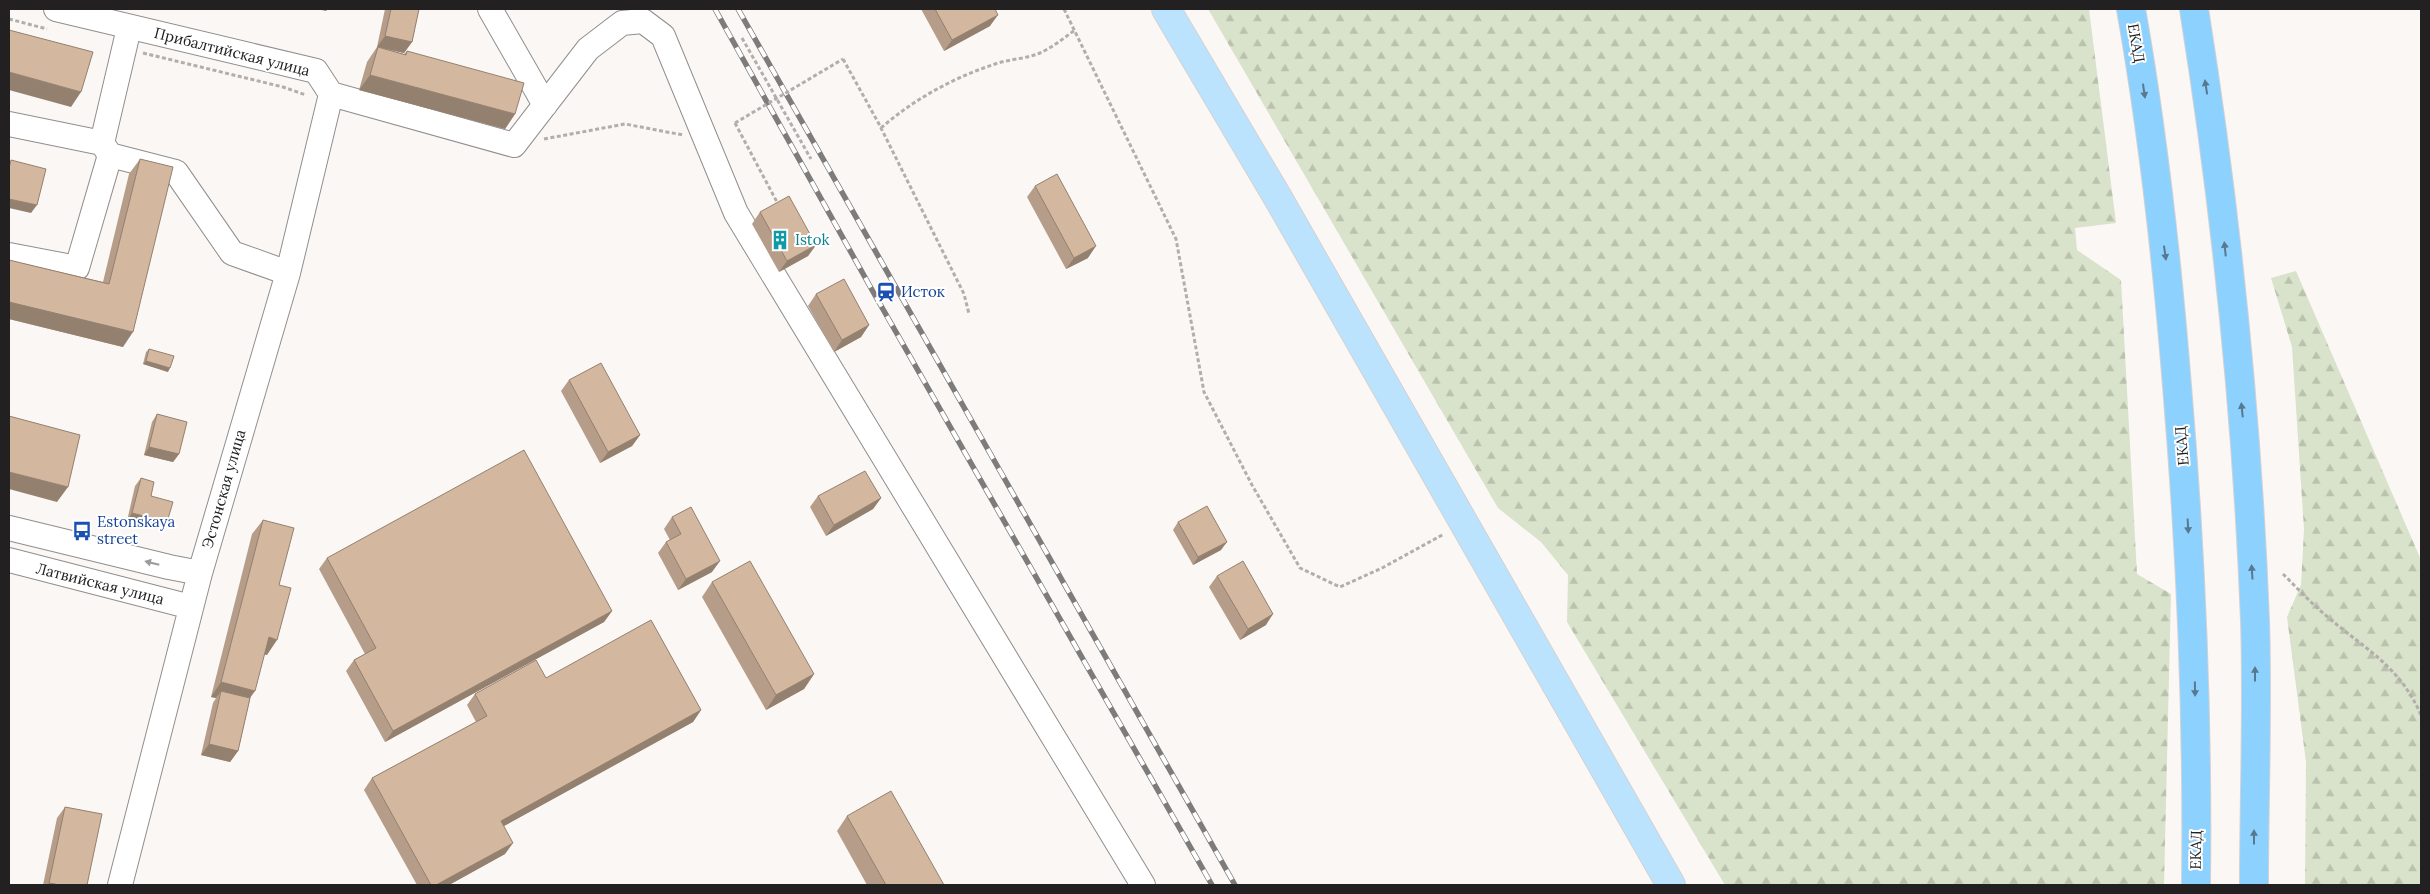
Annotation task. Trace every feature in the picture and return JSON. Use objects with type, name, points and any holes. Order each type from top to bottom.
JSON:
[{"type":"highway","name":"ЕКАД","points":[[2131,9],[2139,56],[2168,278],[2185,478],[2194,648],[2197,778],[2196,885]]},
{"type":"highway","points":[[2194,9],[2214,133],[2242,417],[2255,621],[2254,885]]},
{"type":"main road","points":[[1166,9],[1278,198],[1462,524],[1671,885]]},
{"type":"street","points":[[490,9],[545,105]]},
{"type":"street","name":"Прибалтийская улица","points":[[55,20],[127,38],[316,71],[331,99]]},
{"type":"street","points":[[331,99],[514,145],[588,49],[622,23],[643,21],[663,36],[744,225],[1143,885]]},
{"type":"street","points":[[9,255],[77,268],[106,149],[127,38]]},
{"type":"street","name":"Эстонская улица","points":[[120,885],[200,572],[288,273],[331,99]]},
{"type":"street","points":[[9,124],[106,149],[176,172],[232,253],[288,273]]},
{"type":"street","points":[[9,528],[168,567],[200,572]]},
{"type":"street","name":"Латвийская улица","points":[[9,560],[191,608]]},
{"type":"path","points":[[1066,9],[1176,238],[1204,392],[1252,485],[1300,568],[1340,587],[1382,568],[1462,524]]},
{"type":"path","points":[[9,19],[55,20]]},
{"type":"path","points":[[880,126],[901,110],[950,82],[996,63],[1039,54],[1075,30]]},
{"type":"path","points":[[127,38],[282,87],[331,99]]},
{"type":"path","points":[[742,38],[810,159]]},
{"type":"path","points":[[778,204],[734,123],[843,59],[880,126],[964,294],[969,314]]},
{"type":"path","points":[[514,145],[625,124],[706,140]]},
{"type":"path","points":[[744,225],[783,202]]},
{"type":"path","points":[[2283,574],[2329,618],[2396,673],[2416,702],[2421,715]]},
{"type":"green space","points":[[1208,9],[2089,9],[2116,223],[2075,228],[2077,250],[2121,280],[2137,574],[2171,594],[2164,885],[1725,885],[1567,622],[1568,575],[1541,542],[1498,508]]},
{"type":"green space","points":[[2296,271],[2421,560],[2421,885],[2305,885],[2306,762],[2287,617],[2301,585],[2304,529],[2292,347],[2271,278]]},
{"type":"building","points":[[391,9],[419,9],[412,42],[385,36]]},
{"type":"building","points":[[935,9],[995,9],[998,15],[952,40]]},
{"type":"building","points":[[9,30],[93,52],[81,92],[9,72]]},
{"type":"building","points":[[378,47],[406,55],[407,51],[524,83],[515,114],[370,75]]},
{"type":"building","points":[[140,159],[173,167],[133,332],[9,302],[9,260],[109,284]]},
{"type":"building","points":[[11,160],[46,169],[37,205],[9,199],[9,168]]},
{"type":"building","points":[[1057,174],[1096,246],[1074,258],[1035,186]]},
{"type":"building","points":[[789,196],[816,245],[787,261],[760,212]]},
{"type":"building","points":[[844,279],[869,325],[842,340],[816,294]]},
{"type":"building","points":[[149,349],[174,356],[170,368],[146,361]]},
{"type":"building","points":[[601,363],[640,435],[608,452],[569,380]]},
{"type":"building","points":[[157,414],[187,422],[179,454],[149,447]]},
{"type":"building","points":[[9,416],[80,435],[68,487],[9,472]]},
{"type":"building","points":[[524,450],[612,611],[393,731],[354,660],[376,648],[327,558]]},
{"type":"building","points":[[865,471],[881,498],[834,525],[818,496]]},
{"type":"building","points":[[141,478],[154,482],[151,496],[173,502],[167,522],[132,513]]},
{"type":"building","points":[[1207,506],[1227,542],[1198,557],[1178,522]]},
{"type":"building","points":[[691,507],[720,561],[686,579],[666,542],[681,534],[672,517]]},
{"type":"building","points":[[263,520],[294,528],[279,585],[291,588],[277,640],[269,637],[255,691],[221,682]]},
{"type":"building","points":[[750,561],[814,674],[776,695],[712,582]]},
{"type":"building","points":[[1243,561],[1273,614],[1248,629],[1217,576]]},
{"type":"building","points":[[651,620],[701,710],[501,821],[513,843],[436,885],[431,885],[372,778],[487,716],[475,694],[536,660],[546,678]]},
{"type":"building","points":[[221,691],[250,698],[238,751],[209,744]]},
{"type":"building","points":[[891,791],[944,885],[886,885],[847,816]]},
{"type":"building","points":[[65,807],[102,814],[87,885],[49,883]]},
{"type":"railway","points":[[715,9],[876,297],[1212,885]]},
{"type":"railway","points":[[738,9],[1235,885]]},
{"type":"place","name":"Istok","points":[[780,240]]},
{"type":"place","name":"Исток","points":[[886,292]]},
{"type":"place","name":"Estonskaya street","points":[[82,531]]}]
